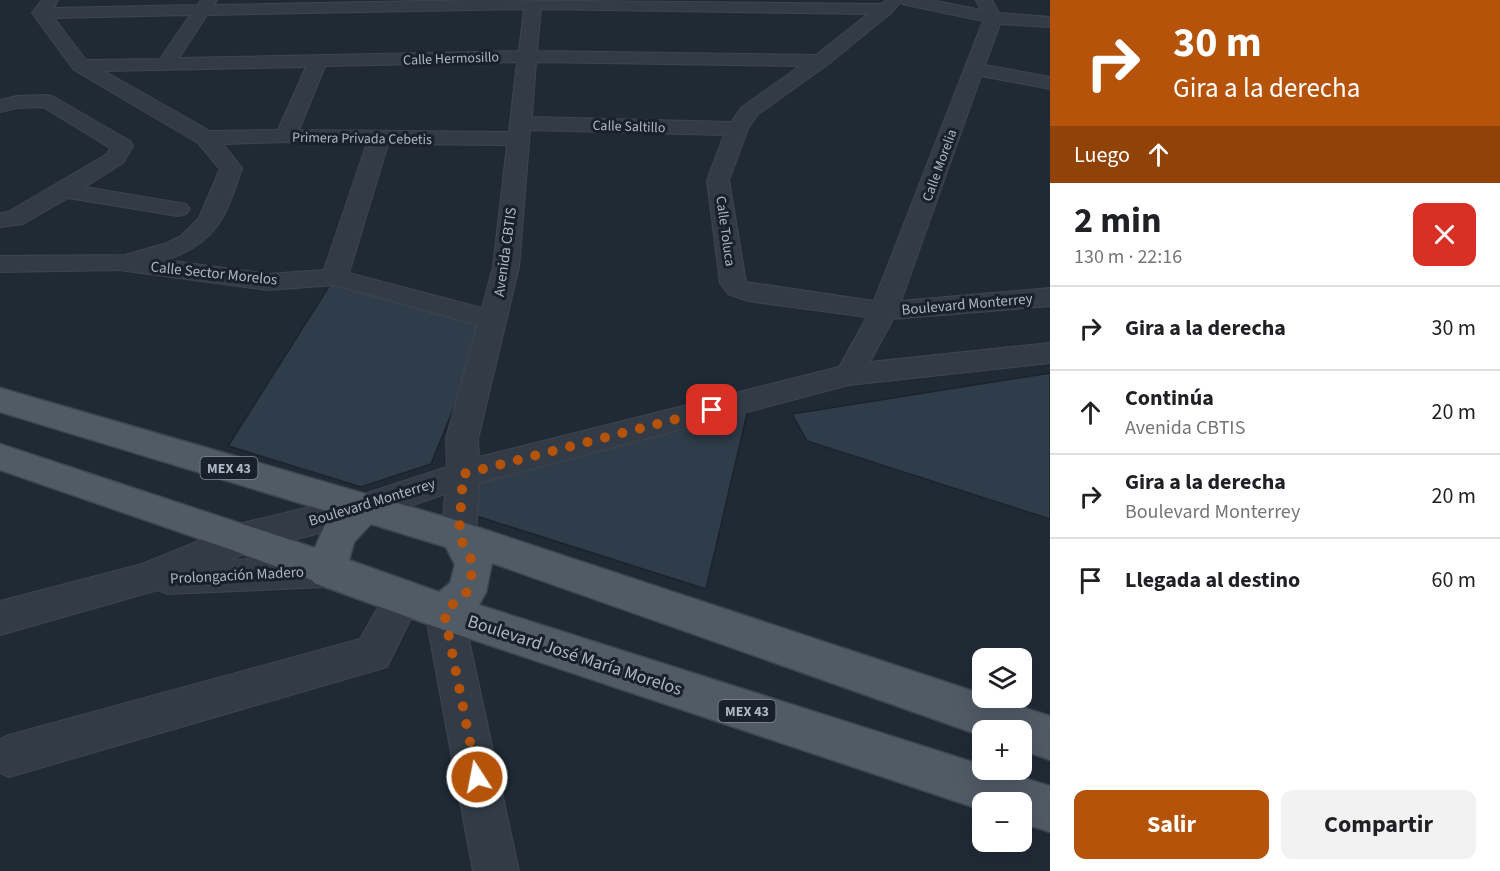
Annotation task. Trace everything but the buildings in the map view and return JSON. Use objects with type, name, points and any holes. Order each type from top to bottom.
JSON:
[{"type":"main road","name":"MEX 43","points":[[0,400],[459,536],[1050,738]]},
{"type":"main road","name":"Boulevard José María Morelos","points":[[0,458],[243,538],[327,571],[444,612],[1050,810]]},
{"type":"main road","points":[[327,571],[338,535],[364,508]]},
{"type":"main road","points":[[444,612],[467,592],[474,565],[459,536]]},
{"type":"street","points":[[908,0],[989,9],[1050,22]]},
{"type":"street","points":[[120,262],[164,254],[200,235],[217,210],[231,168],[206,138],[81,66],[46,7],[532,2],[893,4]]},
{"type":"street","name":"Avenida CBTIS","points":[[459,536],[463,474],[462,439],[506,267],[532,2]]},
{"type":"street","name":"Calle Toluca","points":[[884,311],[748,292],[736,288],[733,283],[718,180],[737,129],[749,111],[820,61],[893,4]]},
{"type":"street","points":[[166,63],[205,5]]},
{"type":"street","name":"Calle Morelia","points":[[884,311],[975,69],[989,9]]},
{"type":"street","name":"Calle Hermosillo","points":[[81,66],[527,56],[820,61]]},
{"type":"street","points":[[286,136],[318,61]]},
{"type":"street","points":[[975,69],[1050,83]]},
{"type":"street","points":[[0,106],[17,102],[47,101],[122,146],[115,158],[64,190],[14,219],[0,220]]},
{"type":"street","name":"Calle Saltillo","points":[[519,131],[737,129]]},
{"type":"street","name":"Primera Privada Cebetis","points":[[206,138],[286,136],[379,139],[519,131]]},
{"type":"street","points":[[335,277],[379,139]]},
{"type":"street","points":[[64,190],[178,209]]},
{"type":"street","points":[[200,235],[223,276]]},
{"type":"street","name":"Calle Sector Morelos","points":[[0,264],[120,262],[268,282],[335,277],[494,320]]},
{"type":"street","name":"Boulevard Monterrey","points":[[849,375],[884,311],[1050,297]]},
{"type":"street","points":[[870,337],[874,350],[890,361],[915,368]]},
{"type":"street","name":"Boulevard Monterrey","points":[[243,538],[364,508],[463,474],[849,375],[1050,353]]},
{"type":"street","name":"Prolongación Madero","points":[[0,618],[146,579],[243,538]]},
{"type":"street","name":"Prolongación Madero","points":[[146,579],[327,571]]},
{"type":"street","points":[[9,756],[372,654],[403,598]]},
{"type":"street","points":[[444,612],[496,871]]},
{"type":"route","points":[[477,777],[444,612],[467,592],[474,565],[459,536],[463,474],[712,410]]}]
